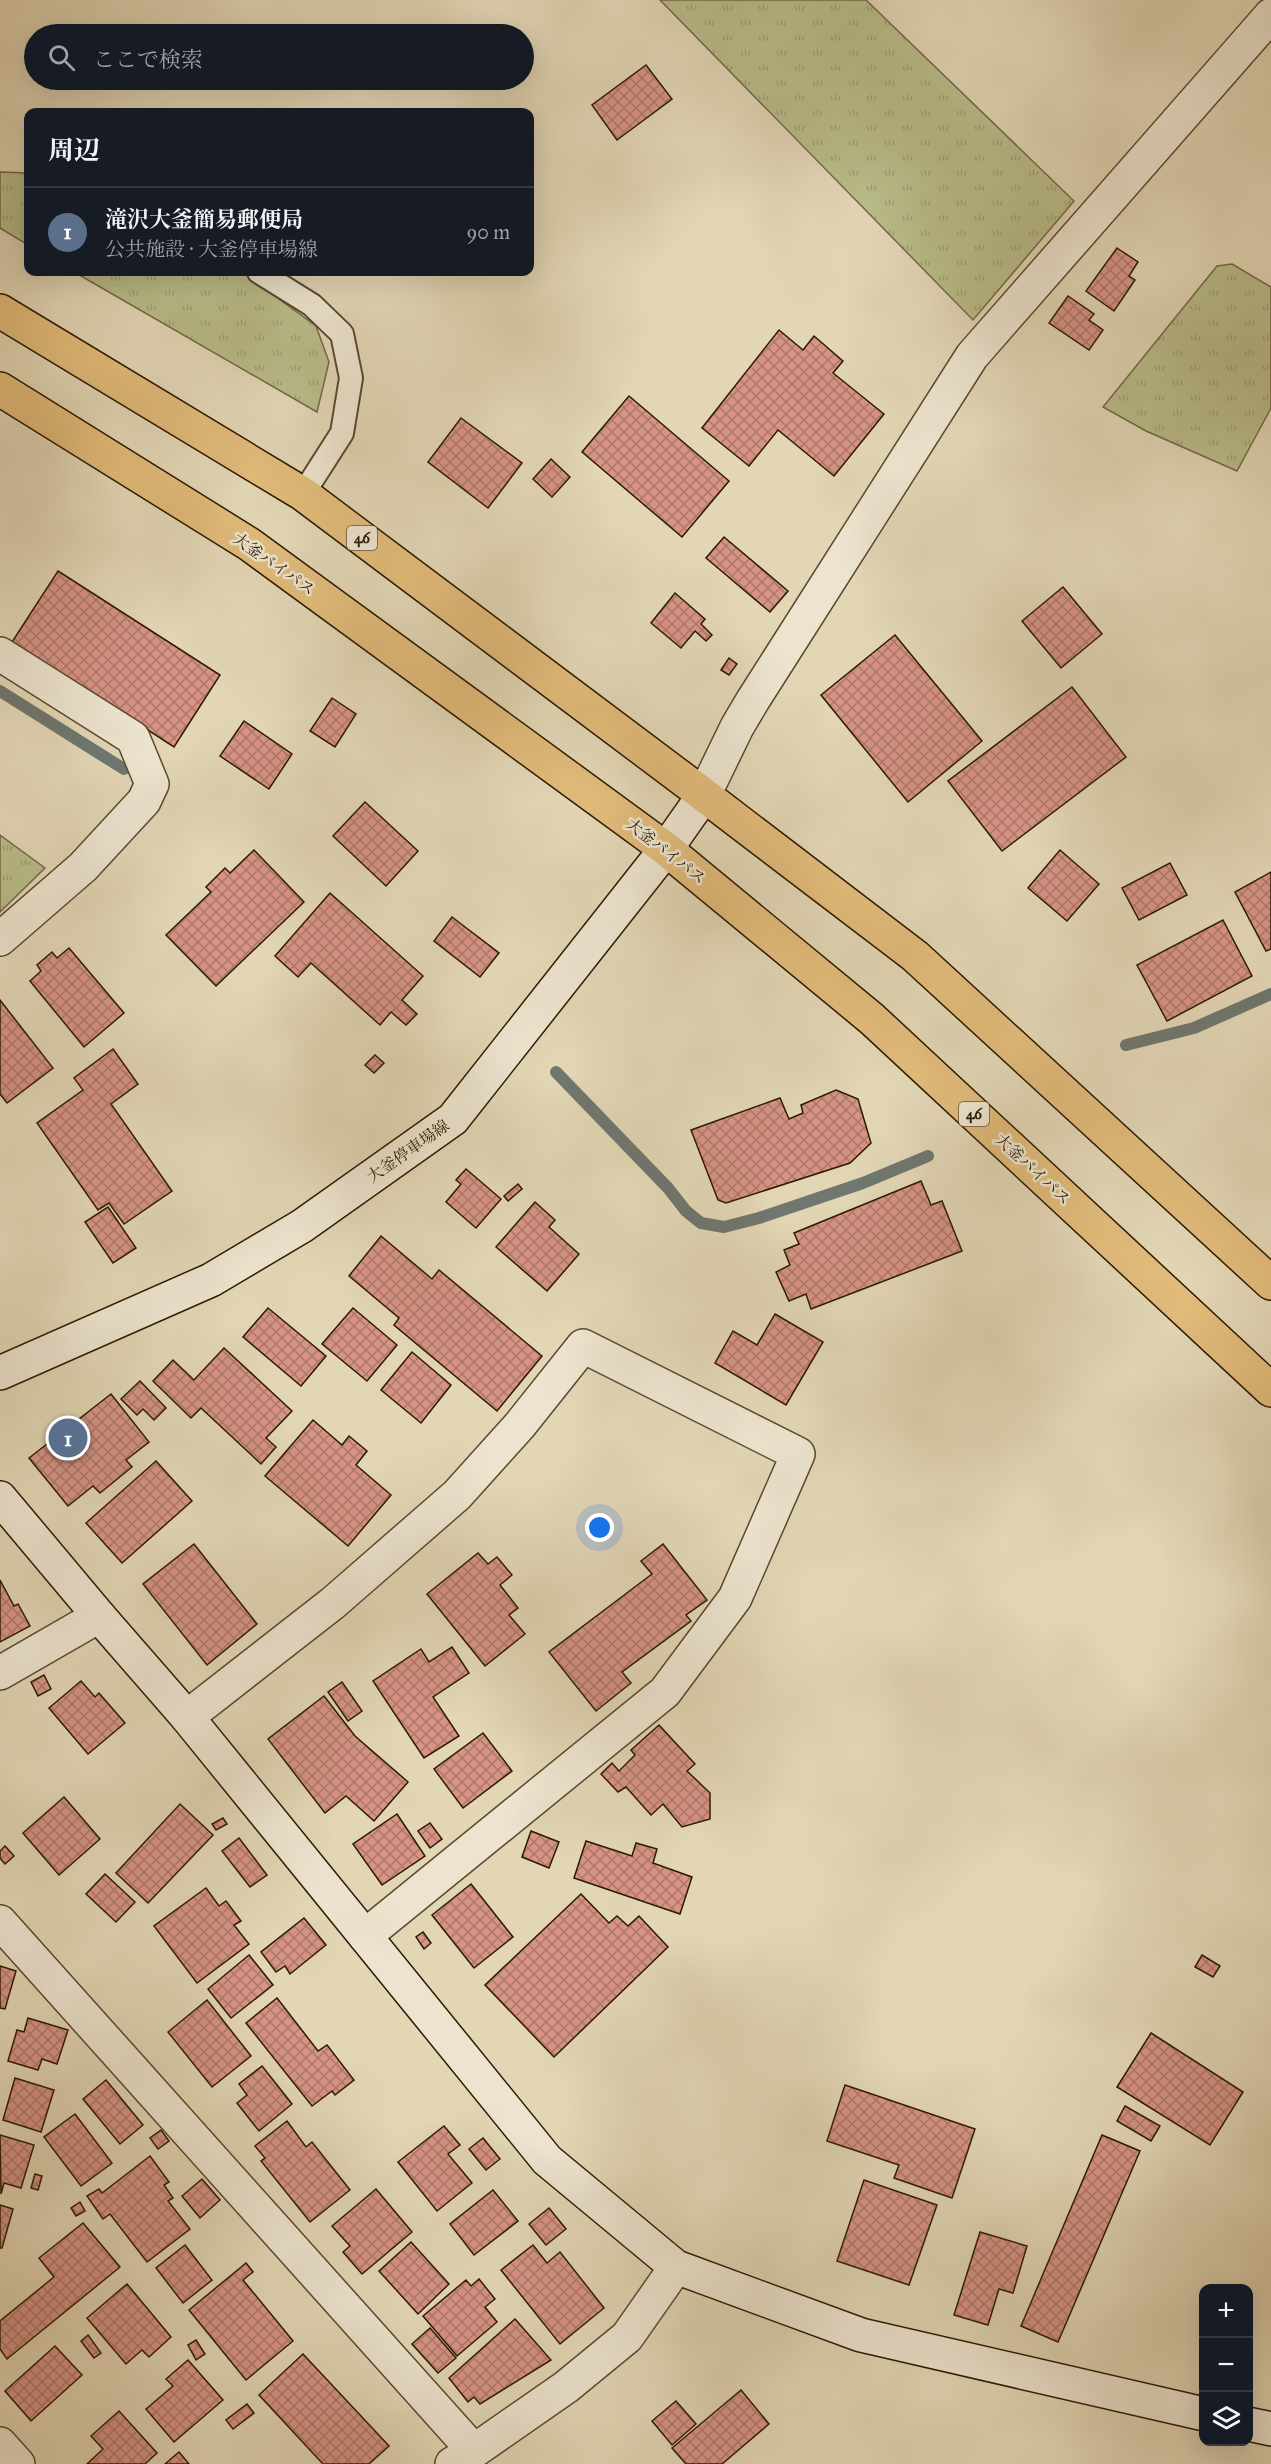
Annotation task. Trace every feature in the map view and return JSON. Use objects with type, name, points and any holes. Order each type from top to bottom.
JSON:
[{"type":"highway","name":"46","points":[[0,311],[303,494],[915,956],[1271,1283]]},
{"type":"highway","name":"大釜バイパス","points":[[0,389],[249,544],[666,849],[872,1019],[1271,1390]]},
{"type":"street","name":"大釜停車場線","points":[[0,1372],[211,1280],[302,1226],[453,1119],[666,849],[704,795],[737,727],[753,700],[972,356],[1271,15]]},
{"type":"street","points":[[0,654],[133,738],[152,784],[144,801],[82,867],[0,939]]},
{"type":"street","points":[[188,1717],[333,1603],[458,1495],[520,1425],[583,1346],[798,1454],[735,1598],[665,1692],[365,1936]]},
{"type":"street","points":[[0,1498],[188,1717],[547,2160],[676,2267],[861,2335],[1199,2413]]},
{"type":"street","points":[[0,1673],[99,1616]]},
{"type":"street","points":[[0,1922],[463,2458],[566,2386],[627,2337],[676,2267]]},
{"type":"street","points":[[1253,2425],[1271,2429]]},
{"type":"street","points":[[0,2444],[18,2464]]},
{"type":"lane","points":[[265,276],[312,305],[342,334],[351,378],[342,433],[303,494]]},
{"type":"green space","points":[[660,0],[866,0],[1074,201],[973,320]]},
{"type":"green space","points":[[0,172],[24,173],[24,243],[0,228]]},
{"type":"green space","points":[[1232,264],[1271,287],[1271,408],[1237,471],[1146,431],[1103,407],[1217,266]]},
{"type":"green space","points":[[81,276],[247,276],[316,326],[329,362],[317,412]]},
{"type":"green space","points":[[0,835],[45,868],[0,912]]},
{"type":"building","points":[[646,65],[672,99],[617,140],[592,105]]},
{"type":"building","points":[[1117,248],[1138,262],[1129,276],[1135,280],[1114,311],[1086,291]]},
{"type":"building","points":[[1068,296],[1094,314],[1089,320],[1103,330],[1089,350],[1049,323]]},
{"type":"building","points":[[779,330],[803,350],[814,336],[843,361],[833,373],[884,414],[834,476],[778,430],[749,466],[702,428]]},
{"type":"building","points":[[629,396],[729,481],[682,537],[582,452]]},
{"type":"building","points":[[461,418],[522,463],[488,508],[428,462]]},
{"type":"building","points":[[551,459],[570,477],[552,497],[533,479]]},
{"type":"building","points":[[724,537],[788,591],[770,612],[706,558]]},
{"type":"building","points":[[58,571],[220,675],[174,747],[12,642]]},
{"type":"building","points":[[1063,587],[1102,634],[1061,668],[1022,621]]},
{"type":"building","points":[[675,593],[705,619],[701,624],[712,635],[706,641],[695,631],[681,648],[651,623]]},
{"type":"building","points":[[895,635],[982,741],[908,802],[821,695]]},
{"type":"building","points":[[729,658],[737,664],[729,675],[721,670]]},
{"type":"building","points":[[1072,687],[1126,757],[1002,851],[948,781]]},
{"type":"building","points":[[332,698],[356,714],[335,747],[310,731]]},
{"type":"building","points":[[244,721],[292,754],[269,789],[220,756]]},
{"type":"building","points":[[365,802],[418,851],[386,886],[333,836]]},
{"type":"building","points":[[254,850],[304,902],[216,986],[166,935],[211,892],[206,887],[225,868],[230,873]]},
{"type":"building","points":[[1060,850],[1099,884],[1067,921],[1028,888]]},
{"type":"building","points":[[1170,863],[1187,895],[1139,920],[1122,888]]},
{"type":"building","points":[[1271,872],[1271,949],[1266,951],[1235,892]]},
{"type":"building","points":[[330,893],[423,976],[402,1000],[417,1014],[406,1025],[391,1012],[380,1025],[311,963],[298,977],[275,956]]},
{"type":"building","points":[[452,917],[499,953],[480,977],[434,941]]},
{"type":"building","points":[[1223,920],[1252,976],[1167,1021],[1137,965]]},
{"type":"building","points":[[69,948],[124,1013],[84,1047],[30,981],[41,971],[37,965],[52,952],[57,958]]},
{"type":"building","points":[[0,1000],[53,1068],[7,1103],[0,1094]]},
{"type":"building","points":[[113,1049],[138,1084],[111,1104],[172,1191],[124,1224],[109,1203],[98,1210],[37,1123],[83,1090],[74,1078]]},
{"type":"building","points":[[375,1055],[384,1063],[374,1073],[365,1065]]},
{"type":"building","points":[[836,1090],[858,1099],[871,1143],[850,1163],[726,1203],[718,1200],[691,1130],[780,1098],[789,1119],[803,1113],[801,1105]]},
{"type":"building","points":[[466,1169],[501,1199],[476,1228],[446,1202],[461,1184],[456,1180]]},
{"type":"building","points":[[921,1181],[931,1205],[942,1201],[962,1251],[811,1309],[806,1294],[789,1301],[776,1272],[790,1265],[784,1250],[799,1244],[794,1233]]},
{"type":"building","points":[[518,1184],[522,1189],[508,1201],[504,1196]]},
{"type":"building","points":[[535,1202],[555,1220],[549,1227],[579,1254],[547,1291],[496,1247]]},
{"type":"building","points":[[108,1207],[136,1248],[113,1263],[85,1222]]},
{"type":"building","points":[[381,1236],[432,1279],[439,1270],[542,1356],[497,1411],[394,1325],[399,1318],[349,1276]]},
{"type":"building","points":[[268,1308],[326,1356],[301,1386],[243,1337]]},
{"type":"building","points":[[353,1308],[397,1345],[367,1381],[322,1344]]},
{"type":"building","points":[[775,1314],[823,1342],[786,1405],[715,1363],[733,1331],[757,1345]]},
{"type":"building","points":[[224,1348],[292,1411],[266,1438],[276,1447],[261,1464],[201,1408],[191,1418],[153,1381],[173,1360],[194,1380]]},
{"type":"building","points":[[412,1352],[451,1385],[421,1423],[381,1390]]},
{"type":"building","points":[[140,1381],[166,1408],[154,1420],[143,1409],[137,1415],[121,1399]]},
{"type":"building","points":[[111,1394],[149,1442],[126,1460],[132,1467],[100,1493],[93,1486],[68,1506],[29,1458]]},
{"type":"building","points":[[313,1420],[342,1445],[349,1436],[367,1451],[356,1465],[391,1495],[348,1546],[265,1476]]},
{"type":"building","points":[[156,1461],[192,1501],[122,1563],[86,1523]]},
{"type":"building","points":[[194,1544],[257,1624],[207,1665],[143,1584]]},
{"type":"building","points":[[663,1544],[707,1600],[686,1615],[691,1621],[622,1672],[631,1683],[596,1711],[549,1652],[652,1574],[641,1561]]},
{"type":"building","points":[[478,1553],[488,1564],[497,1557],[512,1575],[500,1585],[518,1608],[509,1615],[525,1634],[485,1666],[427,1594]]},
{"type":"building","points":[[0,1580],[14,1606],[18,1604],[30,1626],[0,1642]]},
{"type":"building","points":[[452,1647],[469,1673],[433,1697],[459,1736],[424,1758],[373,1681],[421,1649],[429,1662]]},
{"type":"building","points":[[44,1675],[51,1689],[38,1696],[31,1682]]},
{"type":"building","points":[[81,1681],[95,1697],[99,1693],[125,1723],[88,1754],[49,1708]]},
{"type":"building","points":[[342,1682],[362,1711],[348,1721],[328,1692]]},
{"type":"building","points":[[324,1696],[355,1736],[408,1782],[374,1821],[346,1796],[325,1813],[268,1739]]},
{"type":"building","points":[[659,1725],[695,1764],[687,1771],[710,1793],[710,1819],[682,1827],[663,1804],[651,1815],[626,1787],[618,1792],[601,1774],[612,1763],[619,1771],[635,1755],[631,1750]]},
{"type":"building","points":[[483,1733],[512,1771],[463,1808],[434,1769]]},
{"type":"building","points":[[64,1797],[100,1839],[59,1875],[23,1833]]},
{"type":"building","points":[[180,1804],[213,1835],[148,1903],[116,1873]]},
{"type":"building","points":[[397,1814],[425,1856],[382,1885],[353,1844]]},
{"type":"building","points":[[223,1818],[227,1824],[216,1830],[212,1824]]},
{"type":"building","points":[[430,1823],[442,1839],[430,1848],[418,1831]]},
{"type":"building","points":[[531,1831],[559,1842],[549,1868],[522,1857]]},
{"type":"building","points":[[239,1838],[267,1875],[250,1887],[222,1851]]},
{"type":"building","points":[[586,1841],[632,1856],[636,1843],[657,1849],[653,1863],[692,1877],[680,1914],[574,1878]]},
{"type":"building","points":[[5,1846],[14,1856],[5,1864],[0,1858],[0,1851]]},
{"type":"building","points":[[105,1874],[135,1902],[116,1922],[86,1894]]},
{"type":"building","points":[[471,1884],[513,1937],[474,1968],[432,1915]]},
{"type":"building","points":[[206,1888],[219,1906],[226,1901],[241,1921],[234,1925],[249,1944],[197,1983],[154,1926]]},
{"type":"building","points":[[581,1894],[609,1923],[617,1916],[628,1926],[639,1916],[668,1947],[554,2057],[485,1985]]},
{"type":"building","points":[[304,1918],[326,1945],[290,1974],[285,1966],[276,1972],[261,1952]]},
{"type":"building","points":[[423,1932],[431,1943],[424,1949],[416,1937]]},
{"type":"building","points":[[249,1955],[273,1985],[231,2018],[208,1989]]},
{"type":"building","points":[[1202,1955],[1220,1966],[1213,1977],[1195,1967]]},
{"type":"building","points":[[0,1966],[16,1971],[5,2009],[0,2008]]},
{"type":"building","points":[[277,1998],[318,2051],[327,2045],[354,2080],[335,2095],[332,2091],[312,2106],[246,2023]]},
{"type":"building","points":[[207,2000],[251,2056],[212,2087],[168,2032]]},
{"type":"building","points":[[28,2018],[68,2030],[57,2064],[42,2059],[38,2070],[8,2061],[17,2030],[24,2032]]},
{"type":"building","points":[[1151,2033],[1243,2092],[1210,2145],[1117,2087]]},
{"type":"building","points":[[262,2066],[292,2104],[259,2131],[237,2103],[247,2095],[239,2084]]},
{"type":"building","points":[[15,2078],[54,2090],[41,2132],[3,2120]]},
{"type":"building","points":[[106,2080],[143,2125],[120,2144],[83,2099]]},
{"type":"building","points":[[845,2085],[975,2129],[952,2198],[894,2178],[899,2165],[827,2141]]},
{"type":"building","points":[[1125,2106],[1160,2126],[1151,2141],[1117,2121]]},
{"type":"building","points":[[75,2114],[112,2163],[81,2186],[44,2137]]},
{"type":"building","points":[[287,2121],[306,2147],[312,2142],[350,2190],[310,2222],[261,2161],[265,2158],[255,2146]]},
{"type":"building","points":[[444,2126],[460,2145],[448,2154],[472,2183],[437,2211],[398,2162]]},
{"type":"building","points":[[161,2130],[169,2141],[158,2149],[150,2138]]},
{"type":"building","points":[[0,2135],[34,2145],[21,2188],[4,2183],[1,2194]]},
{"type":"building","points":[[1102,2135],[1140,2151],[1058,2342],[1021,2326]]},
{"type":"building","points":[[483,2138],[500,2159],[486,2170],[469,2149]]},
{"type":"building","points":[[150,2156],[169,2182],[164,2185],[173,2198],[168,2201],[190,2229],[147,2262],[110,2214],[103,2219],[87,2196],[99,2189],[102,2193]]},
{"type":"building","points":[[35,2174],[42,2176],[38,2190],[31,2188]]},
{"type":"building","points":[[202,2179],[220,2200],[200,2218],[182,2196]]},
{"type":"building","points":[[864,2180],[937,2205],[909,2285],[837,2261]]},
{"type":"building","points":[[376,2189],[412,2232],[362,2274],[343,2252],[350,2246],[332,2226]]},
{"type":"building","points":[[493,2190],[518,2221],[474,2255],[450,2224]]},
{"type":"building","points":[[80,2202],[85,2211],[76,2216],[71,2208]]},
{"type":"building","points":[[0,2205],[13,2209],[2,2248],[0,2248]]},
{"type":"building","points":[[549,2208],[566,2229],[546,2245],[529,2224]]},
{"type":"building","points":[[83,2223],[120,2267],[7,2359],[0,2349],[0,2321],[54,2277],[39,2258]]},
{"type":"building","points":[[980,2232],[1027,2246],[1013,2293],[999,2289],[988,2325],[954,2315]]},
{"type":"building","points":[[411,2242],[449,2284],[418,2314],[379,2271]]},
{"type":"building","points":[[185,2245],[212,2280],[183,2303],[156,2268]]},
{"type":"building","points":[[533,2245],[547,2263],[560,2252],[604,2308],[560,2344],[501,2270]]},
{"type":"building","points":[[246,2263],[253,2272],[243,2280],[293,2341],[246,2380],[189,2310]]},
{"type":"building","points":[[479,2279],[495,2299],[485,2307],[497,2322],[457,2356],[423,2316],[466,2280],[471,2286]]},
{"type":"building","points":[[127,2284],[171,2337],[149,2357],[142,2350],[126,2364],[87,2318]]},
{"type":"building","points":[[515,2319],[551,2360],[480,2404],[474,2397],[468,2402],[449,2378]]},
{"type":"building","points":[[430,2328],[456,2358],[438,2373],[412,2344]]},
{"type":"building","points":[[88,2335],[101,2353],[94,2358],[81,2341]]},
{"type":"building","points":[[196,2340],[205,2354],[196,2360],[188,2345]]},
{"type":"building","points":[[55,2346],[82,2375],[31,2421],[5,2391]]},
{"type":"building","points":[[303,2354],[389,2446],[369,2464],[323,2464],[259,2395]]},
{"type":"building","points":[[188,2360],[223,2400],[174,2442],[146,2409],[173,2386],[166,2379]]},
{"type":"building","points":[[741,2390],[769,2424],[722,2464],[686,2464],[672,2448]]},
{"type":"building","points":[[676,2401],[696,2424],[672,2445],[652,2421]]},
{"type":"building","points":[[247,2404],[254,2413],[233,2429],[226,2420]]},
{"type":"building","points":[[119,2411],[157,2453],[145,2464],[87,2464],[103,2449],[91,2436]]},
{"type":"building","points":[[179,2452],[189,2464],[165,2464]]},
{"type":"waterway","points":[[0,691],[124,769]]},
{"type":"waterway","points":[[1126,1045],[1194,1028],[1271,994]]},
{"type":"waterway","points":[[556,1072],[668,1188],[686,1211],[701,1223],[724,1227],[759,1218],[863,1183],[928,1156]]},
{"type":"place","name":"滝沢大釜簡易郵便局","points":[[68,1438]]}]
